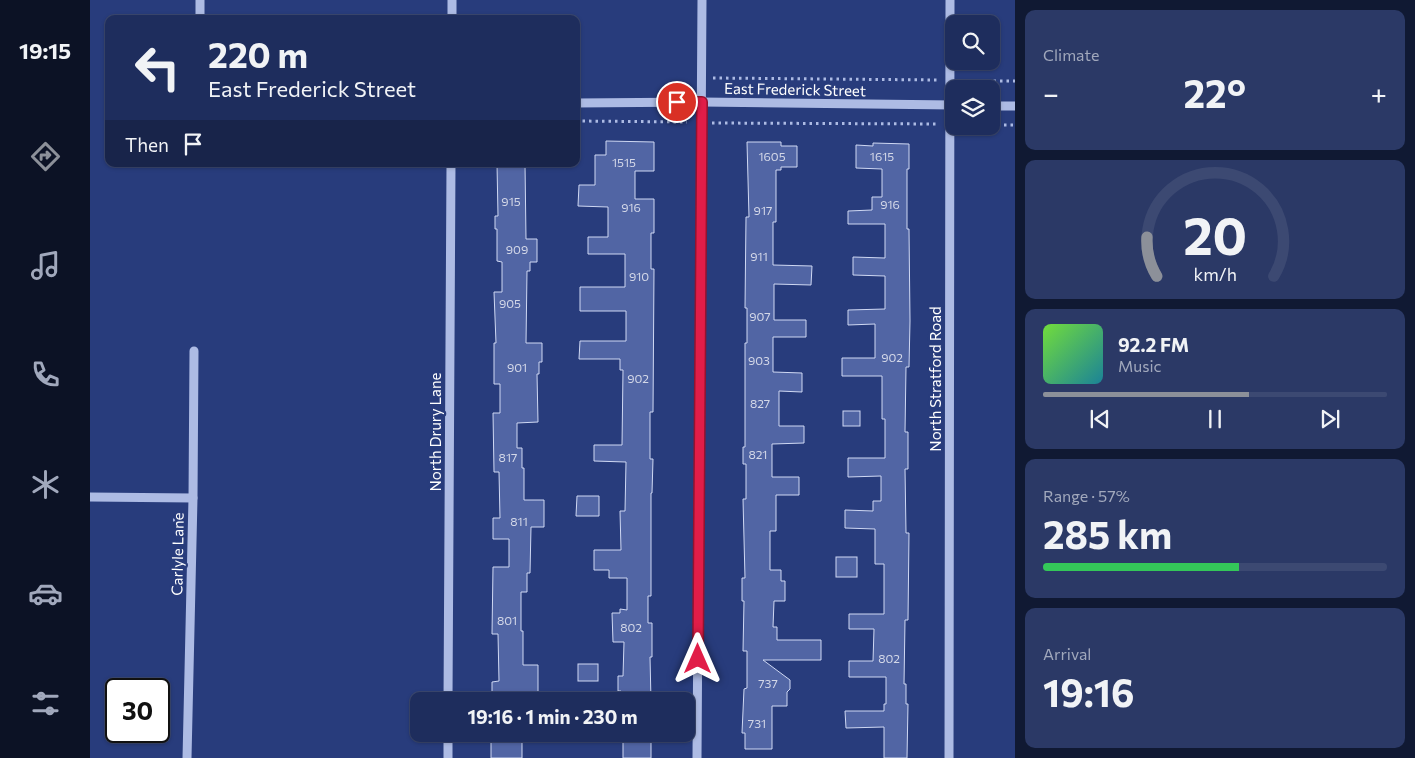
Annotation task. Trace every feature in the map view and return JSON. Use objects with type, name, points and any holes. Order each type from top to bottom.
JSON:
[{"type":"street","points":[[200,0],[200,15]]},
{"type":"street","points":[[452,0],[452,15]]},
{"type":"street","points":[[698,758],[702,0]]},
{"type":"street","name":"North Stratford Road","points":[[950,0],[950,80]]},
{"type":"street","name":"East Frederick Street","points":[[580,103],[702,102],[945,105]]},
{"type":"street","points":[[1000,106],[1015,106]]},
{"type":"street","name":"North Stratford Road","points":[[949,758],[950,135]]},
{"type":"street","name":"North Drury Lane","points":[[448,692],[451,167]]},
{"type":"street","name":"Carlyle Lane","points":[[187,758],[193,498],[194,351]]},
{"type":"street","points":[[90,497],[193,498]]},
{"type":"street","points":[[448,742],[448,758]]},
{"type":"path","points":[[712,78],[945,81]]},
{"type":"path","points":[[1000,81],[1015,81]]},
{"type":"path","points":[[580,121],[687,122]]},
{"type":"path","points":[[711,123],[945,125]]},
{"type":"path","points":[[1000,125],[1015,125]]},
{"type":"path","points":[[173,520],[182,520]]},
{"type":"building","points":[[606,141],[654,142],[654,171],[635,171],[635,199],[654,199],[654,233],[651,233],[651,269],[654,269],[653,412],[650,412],[650,459],[653,459],[651,493],[651,596],[648,596],[648,623],[652,623],[651,692],[618,691],[618,676],[623,676],[624,642],[613,642],[612,613],[620,613],[620,609],[627,610],[627,578],[609,578],[609,570],[594,570],[594,550],[621,550],[620,511],[625,511],[626,462],[594,461],[594,445],[622,445],[623,370],[620,370],[620,359],[579,359],[580,341],[626,341],[626,311],[580,311],[580,287],[625,287],[625,254],[588,254],[588,237],[608,237],[608,207],[578,206],[579,185],[595,185],[595,155],[606,155]]},
{"type":"building","points":[[747,142],[781,142],[781,146],[797,146],[797,167],[781,167],[781,170],[776,170],[776,222],[773,222],[773,265],[812,266],[811,285],[774,284],[774,320],[806,320],[806,337],[773,337],[773,372],[802,373],[802,392],[779,391],[779,426],[804,426],[804,443],[772,444],[772,477],[799,477],[799,495],[776,495],[776,531],[770,531],[770,570],[781,570],[781,581],[785,581],[785,601],[774,601],[773,627],[777,627],[777,640],[821,640],[821,660],[763,660],[790,680],[790,689],[787,692],[787,706],[772,706],[772,749],[745,749],[745,733],[742,733],[744,689],[747,688],[747,651],[743,651],[744,601],[742,601],[742,578],[745,578],[743,499],[746,499],[746,464],[743,464],[743,447],[745,447],[745,343],[747,343],[747,308],[745,308],[746,217],[749,217]]},
{"type":"building","points":[[873,143],[909,144],[907,229],[909,229],[910,321],[909,367],[906,367],[905,432],[908,432],[908,469],[905,469],[906,533],[909,533],[908,620],[905,620],[904,684],[906,684],[906,704],[908,704],[907,758],[884,758],[884,727],[846,728],[845,711],[884,711],[884,704],[886,704],[886,677],[849,677],[849,661],[873,661],[874,629],[849,629],[849,614],[884,614],[884,564],[875,564],[875,529],[845,528],[845,510],[873,511],[873,501],[881,501],[881,476],[848,477],[848,458],[885,458],[885,419],[882,419],[882,376],[842,376],[842,358],[875,358],[875,324],[848,325],[848,310],[885,309],[885,276],[853,275],[853,257],[885,258],[885,224],[848,224],[848,211],[872,210],[872,197],[882,197],[882,169],[856,168],[856,145],[873,146]]},
{"type":"building","points":[[497,167],[525,167],[526,239],[537,239],[537,262],[530,262],[530,271],[527,271],[526,343],[542,343],[542,362],[539,362],[539,374],[537,374],[538,422],[517,423],[517,448],[522,448],[524,500],[544,500],[544,527],[531,527],[530,573],[527,573],[527,592],[521,592],[521,631],[523,631],[523,665],[538,665],[538,692],[492,692],[492,682],[499,681],[498,634],[492,634],[493,567],[509,567],[509,539],[493,539],[493,518],[500,518],[499,472],[494,472],[493,413],[500,413],[500,384],[494,384],[494,343],[496,343],[494,292],[502,292],[502,262],[497,261],[495,216],[498,216]]},
{"type":"building","points":[[843,411],[860,411],[860,426],[843,426]]},
{"type":"building","points":[[577,496],[599,496],[599,516],[576,516]]},
{"type":"building","points":[[836,557],[857,557],[857,577],[836,577]]},
{"type":"building","points":[[578,664],[598,664],[598,681],[578,681]]},
{"type":"building","points":[[491,742],[522,742],[522,758],[491,758]]},
{"type":"building","points":[[623,742],[651,742],[651,758],[623,758]]},
{"type":"route","points":[[677,102],[702,102],[698,659]]}]
